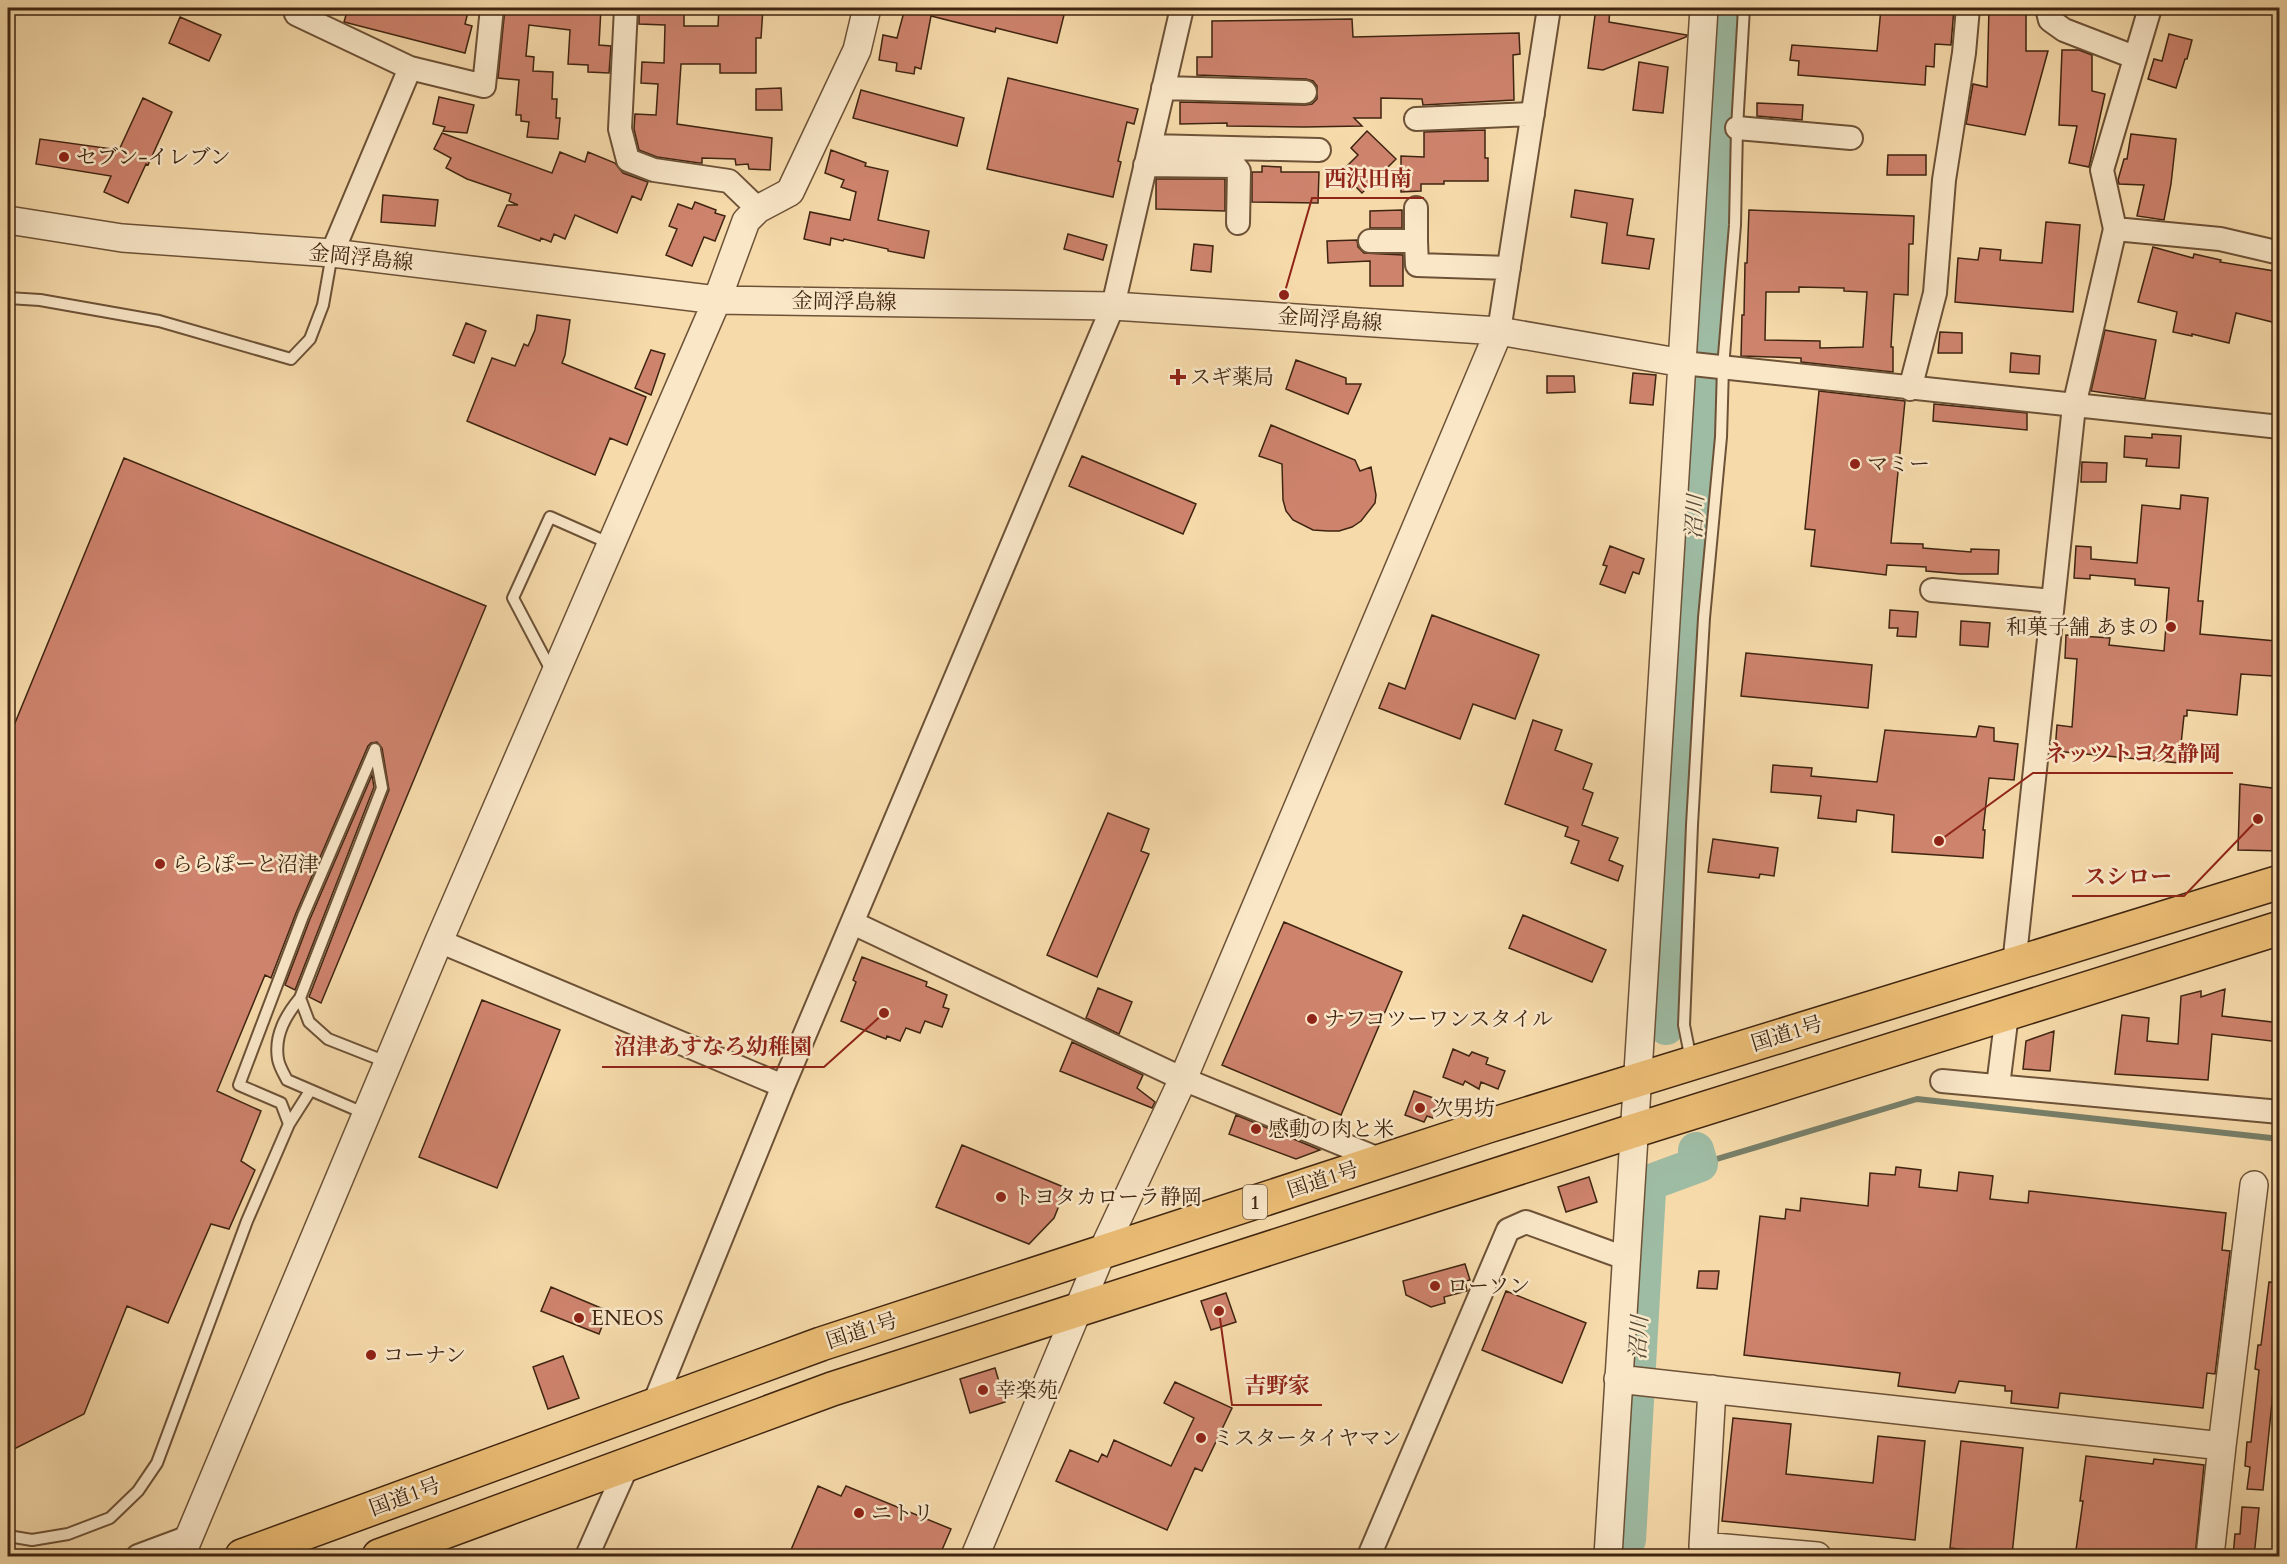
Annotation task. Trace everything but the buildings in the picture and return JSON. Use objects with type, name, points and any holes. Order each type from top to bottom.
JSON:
[{"type":"highway","name":"国道1号","points":[[242,1557],[821,1344],[1382,1160],[2280,882]]},
{"type":"highway","name":"1","points":[[380,1557],[832,1389],[1634,1131],[2280,928]]},
{"type":"street","points":[[298,8],[296,15],[410,68],[484,86],[492,8]]},
{"type":"street","points":[[626,8],[620,129],[628,160],[654,170],[729,181],[758,209]]},
{"type":"street","points":[[138,1557],[185,1547],[439,941],[717,300],[746,221],[758,209],[790,192],[858,50],[867,8]]},
{"type":"street","points":[[653,1406],[783,1086],[1113,306],[1182,8]]},
{"type":"street","points":[[975,1557],[1102,1252],[1183,1078],[1498,331],[1549,8]]},
{"type":"street","points":[[1605,1549],[1634,1131],[1704,8]]},
{"type":"street","points":[[1910,389],[1935,293],[1944,180],[1964,52],[1968,8]]},
{"type":"street","points":[[2047,8],[2050,20],[2064,30],[2134,57]]},
{"type":"street","points":[[2014,965],[2074,406],[2115,229],[2102,170],[2150,8]]},
{"type":"street","points":[[332,254],[410,68]]},
{"type":"street","points":[[1164,88],[1305,92]]},
{"type":"street","points":[[1416,119],[1533,114]]},
{"type":"street","points":[[1737,128],[1851,138]]},
{"type":"street","points":[[1148,156],[1319,150]]},
{"type":"street","points":[[1148,156],[1236,166],[1239,171],[1238,224]]},
{"type":"street","points":[[1416,208],[1417,265],[1509,268]]},
{"type":"street","name":"金岡浮島線","points":[[8,220],[122,238],[332,254],[717,300],[1113,306],[1498,331],[1683,363]]},
{"type":"street","points":[[2115,229],[2220,239],[2280,253]]},
{"type":"street","points":[[1370,241],[1416,241]]},
{"type":"street","points":[[1683,363],[2280,427]]},
{"type":"street","points":[[1932,590],[2053,601]]},
{"type":"street","points":[[853,923],[1183,1078],[1382,1160]]},
{"type":"street","points":[[439,941],[783,1086]]},
{"type":"street","points":[[1998,1086],[2007,1014]]},
{"type":"street","points":[[1942,1081],[2280,1112]]},
{"type":"street","points":[[2210,1557],[2254,1185]]},
{"type":"street","points":[[1369,1557],[1508,1230],[1526,1222],[1625,1258]]},
{"type":"street","points":[[1618,1379],[2222,1446]]},
{"type":"street","points":[[1712,1389],[1703,1546],[1816,1556]]},
{"type":"street","points":[[587,1557],[628,1464]]},
{"type":"lane","points":[[1692,1064],[1684,1025],[1692,825],[1704,618],[1721,437],[1723,367],[1735,225],[1737,128],[1744,8]]},
{"type":"lane","points":[[8,298],[40,300],[159,321],[291,359],[310,339],[323,305],[332,254]]},
{"type":"lane","points":[[554,675],[513,598],[550,517],[612,544]]},
{"type":"lane","points":[[289,1124],[281,1103],[239,1085],[303,916],[375,749],[382,788],[300,998],[286,1015],[278,1041],[278,1060],[287,1080],[367,1115]]},
{"type":"lane","points":[[300,998],[309,1022],[328,1039],[389,1063]]},
{"type":"lane","points":[[8,1536],[32,1540],[68,1534],[110,1518],[138,1491],[157,1463],[247,1221],[289,1124],[310,1091]]},
{"type":"waterway","name":"沼川","points":[[1666,1027],[1700,389],[1725,8]]},
{"type":"waterway","points":[[1700,1164],[1917,1099],[2280,1139]]},
{"type":"waterway","name":"沼川","points":[[1616,1556],[1628,1540],[1648,1191],[1651,1182],[1700,1164],[1696,1150]]},
{"type":"place","name":"セブン-イレブン","points":[[64,157]]},
{"type":"place","name":"西沢田南","points":[[1284,295]]},
{"type":"place","name":"スギ薬局","points":[[1178,377]]},
{"type":"place","name":"マミー","points":[[1855,464]]},
{"type":"place","name":"和菓子舗 あまの","points":[[2171,627]]},
{"type":"place","name":"スシロー","points":[[2258,819]]},
{"type":"place","name":"ネッツトヨタ静岡","points":[[1939,841]]},
{"type":"place","name":"ららぽーと沼津","points":[[160,864]]},
{"type":"place","name":"沼津あすなろ幼稚園","points":[[884,1013]]},
{"type":"place","name":"ナフコツーワンスタイル","points":[[1312,1019]]},
{"type":"place","name":"次男坊","points":[[1420,1108]]},
{"type":"place","name":"感動の肉と米","points":[[1256,1129]]},
{"type":"place","name":"トヨタカローラ静岡","points":[[1001,1197]]},
{"type":"place","name":"ローソン","points":[[1435,1286]]},
{"type":"place","name":"吉野家","points":[[1219,1311]]},
{"type":"place","name":"ENEOS","points":[[579,1318]]},
{"type":"place","name":"コーナン","points":[[371,1355]]},
{"type":"place","name":"幸楽苑","points":[[983,1390]]},
{"type":"place","name":"ミスタータイヤマン","points":[[1201,1438]]},
{"type":"place","name":"ニトリ","points":[[859,1513]]}]
